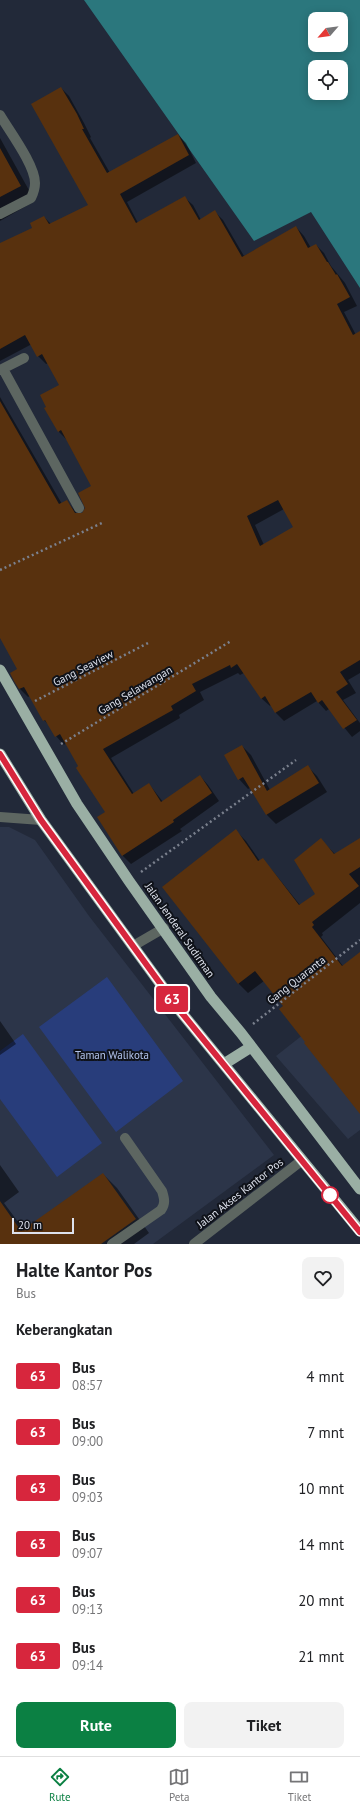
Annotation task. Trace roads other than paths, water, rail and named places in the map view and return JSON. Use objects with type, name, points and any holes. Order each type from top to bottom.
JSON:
[{"type":"highway","name":"Jalan Jenderal Sudirman","points":[[0,670],[23,708],[25,716],[46,753],[77,804],[129,881],[164,928],[211,997],[241,1033],[250,1047],[360,1189]]},
{"type":"highway","points":[[0,754],[41,820],[181,1012],[360,1232]]},
{"type":"highway","points":[[224,1064],[250,1047]]},
{"type":"street","points":[[0,115],[34,172],[36,184],[31,198],[0,214]]},
{"type":"street","points":[[24,358],[1,369],[79,508]]},
{"type":"street","points":[[0,817],[41,820]]},
{"type":"street","points":[[133,946],[164,928]]},
{"type":"street","points":[[112,1244],[161,1210],[164,1206],[162,1191],[125,1138]]},
{"type":"street","name":"Jalan Akses Kantor Pos","points":[[194,1244],[301,1161]]},
{"type":"park label","name":"Taman Walikota","points":[[112,1055]]}]
